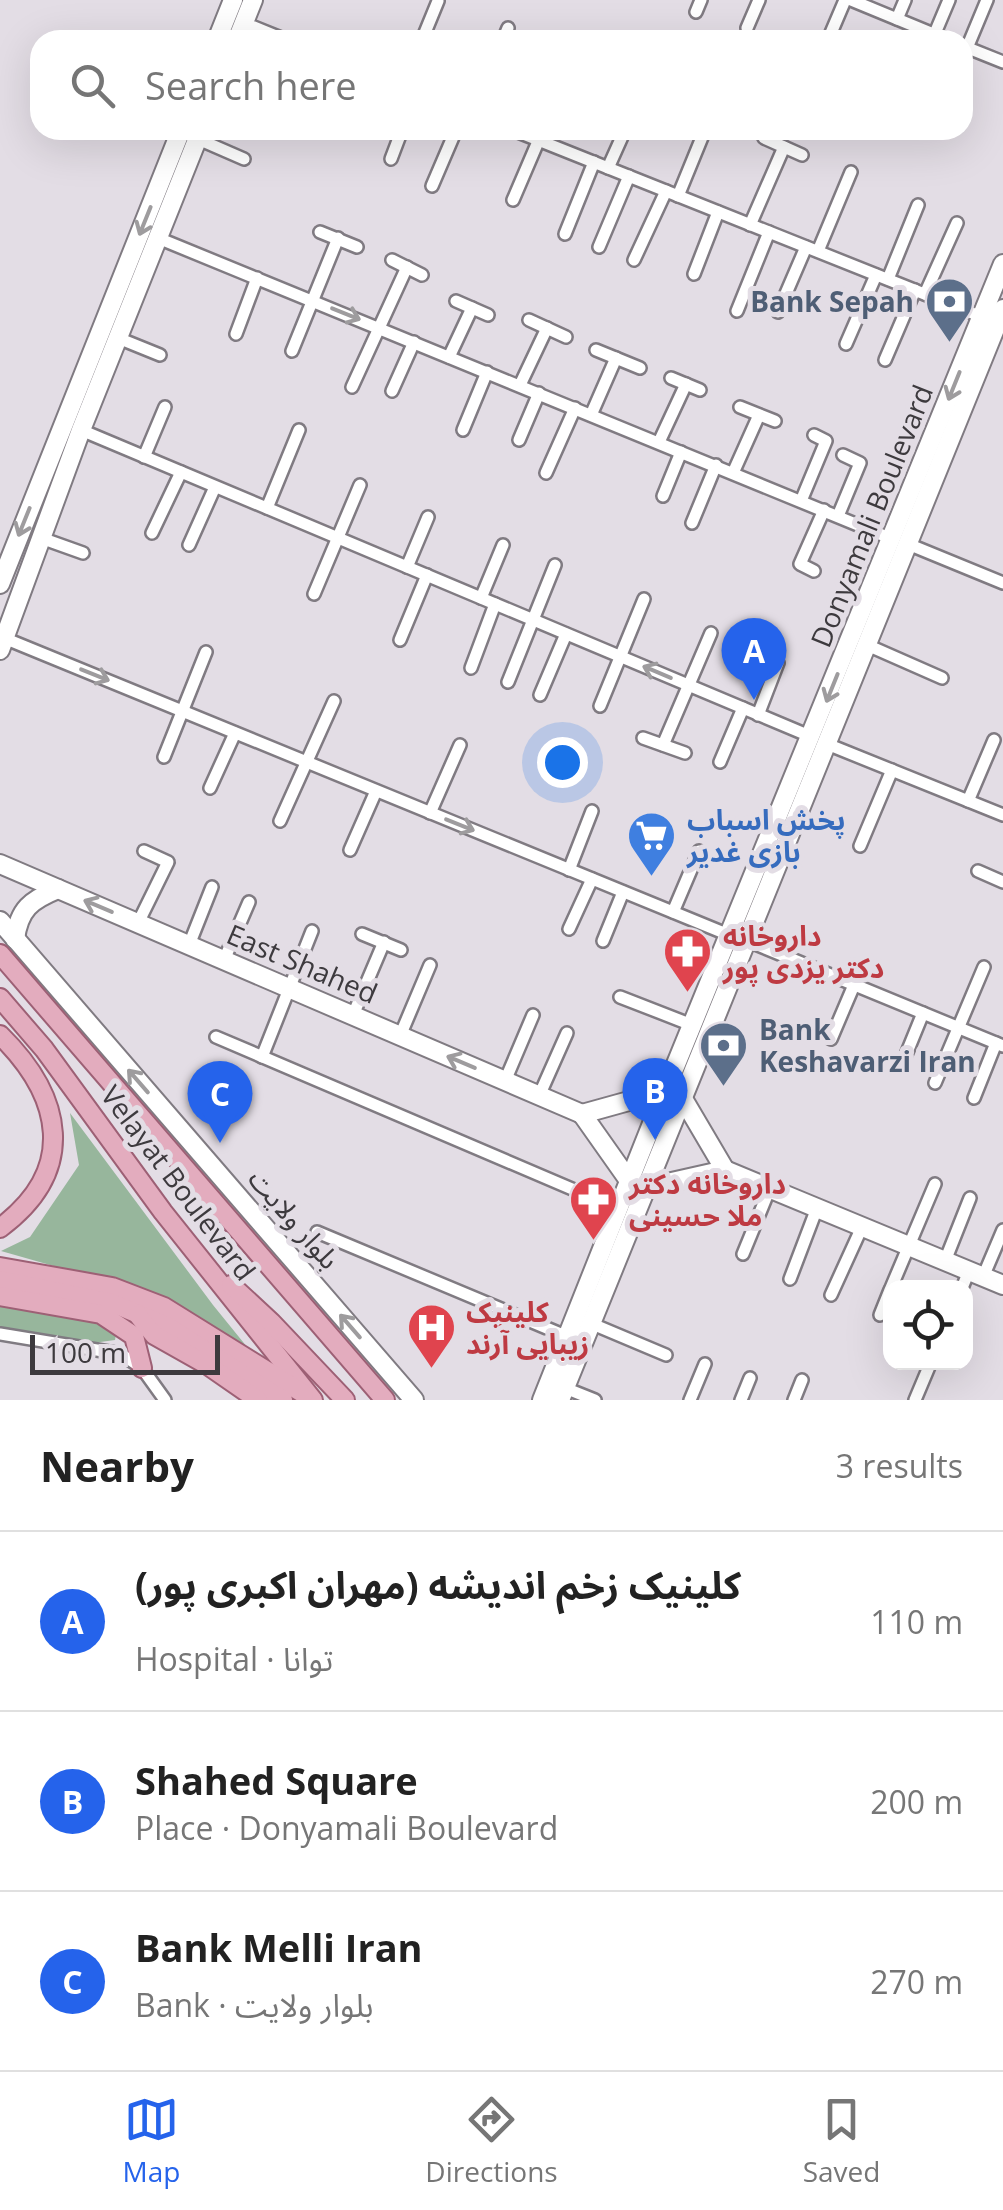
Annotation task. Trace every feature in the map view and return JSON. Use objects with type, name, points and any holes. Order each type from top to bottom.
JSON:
[{"type":"main road","points":[[235,20],[253,0]]},
{"type":"main road","points":[[0,584],[190,140]]},
{"type":"main road","points":[[2,644],[81,430],[158,238],[191,140]]},
{"type":"main road","name":"Donyamali Boulevard","points":[[562,1394],[674,1094],[900,542],[997,317],[1003,264]]},
{"type":"main road","name":"Donyamali Boulevard","points":[[819,741],[867,645],[900,542]]},
{"type":"main road","name":"East Shahed","points":[[0,864],[582,1114]]},
{"type":"main road","points":[[15,939],[17,922],[25,906],[58,889]]},
{"type":"main road","name":"بلوار ولایت","points":[[0,920],[414,1400]]},
{"type":"main road","name":"Donyamali Boulevard","points":[[674,1094],[692,1025],[738,938]]},
{"type":"main road","name":"Velayat Boulevard","points":[[0,954],[385,1400]]},
{"type":"main road","name":"Velayat Boulevard","points":[[0,998],[44,1049],[197,1255],[313,1399]]},
{"type":"main road","points":[[0,1035],[28,1066],[48,1101],[55,1138],[50,1164],[36,1192],[0,1228]]},
{"type":"main road","points":[[725,1170],[674,1094],[582,1114],[638,1185],[725,1170],[945,1261],[971,1279],[1003,1286]]},
{"type":"main road","name":"Donyamali Boulevard","points":[[542,1400],[619,1209],[638,1185]]},
{"type":"main road","points":[[197,1255],[271,1322],[345,1400]]},
{"type":"main road","points":[[0,1267],[112,1287],[164,1308],[313,1399]]},
{"type":"main road","points":[[0,1280],[112,1303],[138,1314],[166,1326],[283,1400]]},
{"type":"main road","points":[[0,1296],[102,1314],[134,1336],[142,1368]]},
{"type":"main road","points":[[138,1314],[154,1335],[258,1400]]},
{"type":"street","points":[[747,28],[759,0]]},
{"type":"street","points":[[833,30],[848,0],[919,30]]},
{"type":"street","points":[[897,19],[905,0]]},
{"type":"street","points":[[936,30],[949,0]]},
{"type":"street","points":[[973,30],[987,0]]},
{"type":"street","points":[[426,30],[438,1]]},
{"type":"street","points":[[235,20],[260,30]]},
{"type":"street","points":[[973,50],[1003,62]]},
{"type":"street","points":[[207,140],[244,158]]},
{"type":"street","points":[[391,159],[398,140]]},
{"type":"street","points":[[432,186],[452,140]]},
{"type":"street","points":[[514,200],[539,140]]},
{"type":"street","points":[[551,140],[608,168],[750,225],[920,292],[997,317]]},
{"type":"street","points":[[608,168],[621,140]]},
{"type":"street","points":[[634,260],[700,140]]},
{"type":"street","points":[[769,140],[802,155]]},
{"type":"street","points":[[750,225],[784,146]]},
{"type":"street","points":[[564,234],[594,162]]},
{"type":"street","points":[[778,312],[851,172]]},
{"type":"street","points":[[599,247],[629,176]]},
{"type":"street","points":[[846,344],[918,204]]},
{"type":"street","points":[[694,274],[718,212]]},
{"type":"street","points":[[885,360],[958,223]]},
{"type":"street","points":[[320,232],[357,247]]},
{"type":"street","points":[[737,310],[769,232]]},
{"type":"street","points":[[158,238],[1003,584]]},
{"type":"street","points":[[292,351],[338,238]]},
{"type":"street","points":[[392,260],[422,275]]},
{"type":"street","points":[[352,388],[407,268]]},
{"type":"street","points":[[236,334],[257,278]]},
{"type":"street","points":[[456,301],[488,315]]},
{"type":"street","points":[[449,356],[472,308]]},
{"type":"street","points":[[530,320],[566,336]]},
{"type":"street","points":[[520,386],[547,328]]},
{"type":"street","points":[[118,338],[160,355]]},
{"type":"street","points":[[392,391],[414,342]]},
{"type":"street","points":[[596,350],[640,368]]},
{"type":"street","points":[[591,415],[616,358]]},
{"type":"street","points":[[463,430],[487,372]]},
{"type":"street","points":[[671,378],[700,390]]},
{"type":"street","points":[[659,442],[686,384]]},
{"type":"street","points":[[519,440],[539,394]]},
{"type":"street","points":[[144,457],[166,408]]},
{"type":"street","points":[[546,473],[575,408]]},
{"type":"street","points":[[740,408],[775,421]]},
{"type":"street","points":[[733,473],[759,415]]},
{"type":"street","points":[[81,430],[1003,815]]},
{"type":"street","points":[[267,508],[299,430]]},
{"type":"street","points":[[801,501],[826,442],[814,435]]},
{"type":"street","points":[[662,496],[682,452]]},
{"type":"street","points":[[838,516],[860,463],[844,456]]},
{"type":"street","points":[[692,523],[716,465]]},
{"type":"street","points":[[152,533],[181,472]]},
{"type":"street","points":[[314,594],[360,484]]},
{"type":"street","points":[[189,545],[215,486]]},
{"type":"street","points":[[814,571],[800,564],[824,510]]},
{"type":"street","points":[[407,567],[428,517]]},
{"type":"street","points":[[42,538],[83,553]]},
{"type":"street","points":[[481,598],[503,545]]},
{"type":"street","points":[[508,682],[554,566]]},
{"type":"street","points":[[400,640],[426,576]]},
{"type":"street","points":[[600,706],[644,600]]},
{"type":"street","points":[[470,668],[495,604]]},
{"type":"street","points":[[663,745],[712,633]]},
{"type":"street","points":[[540,695],[566,634]]},
{"type":"street","points":[[2,644],[308,762],[999,1044],[974,1098]]},
{"type":"street","points":[[867,645],[942,678]]},
{"type":"street","points":[[164,757],[206,652]]},
{"type":"street","points":[[758,714],[778,663],[761,655]]},
{"type":"street","points":[[280,822],[334,701]]},
{"type":"street","points":[[720,762],[742,708]]},
{"type":"street","points":[[210,788],[235,733]]},
{"type":"street","points":[[644,738],[684,753]]},
{"type":"street","points":[[968,800],[994,740]]},
{"type":"street","points":[[430,813],[460,744]]},
{"type":"street","points":[[860,846],[892,770]]},
{"type":"street","points":[[350,850],[376,790]]},
{"type":"street","points":[[568,870],[592,810]]},
{"type":"street","points":[[138,923],[168,862],[144,851]]},
{"type":"street","points":[[673,912],[699,851]]},
{"type":"street","points":[[978,871],[1002,879]]},
{"type":"street","points":[[570,929],[592,879]]},
{"type":"street","points":[[188,945],[212,888]]},
{"type":"street","points":[[604,941],[624,892]]},
{"type":"street","points":[[224,960],[248,902]]},
{"type":"street","points":[[262,1057],[312,931]]},
{"type":"street","points":[[362,934],[402,950]]},
{"type":"street","points":[[353,1015],[384,942]]},
{"type":"street","points":[[400,1036],[430,965]]},
{"type":"street","points":[[934,1084],[984,967]]},
{"type":"street","points":[[831,1039],[854,985]]},
{"type":"street","points":[[620,997],[692,1025]]},
{"type":"street","points":[[901,1067],[923,1013]]},
{"type":"street","points":[[505,1081],[533,1015]]},
{"type":"street","points":[[540,1096],[567,1033]]},
{"type":"street","points":[[216,1038],[619,1209]]},
{"type":"street","points":[[894,1280],[935,1184]]},
{"type":"street","points":[[743,1254],[770,1188]]},
{"type":"street","points":[[945,1261],[970,1198]]},
{"type":"street","points":[[790,1279],[817,1208]]},
{"type":"street","points":[[832,1295],[862,1227]]},
{"type":"street","points":[[971,1279],[1003,1230]]},
{"type":"street","points":[[317,1232],[568,1337]]},
{"type":"street","points":[[880,1315],[883,1308]]},
{"type":"street","points":[[590,1323],[666,1355]]},
{"type":"street","points":[[0,1334],[111,1352],[142,1368],[166,1400]]},
{"type":"street","points":[[690,1400],[706,1364]]},
{"type":"street","points":[[915,1400],[928,1370]]},
{"type":"street","points":[[740,1400],[750,1378]]},
{"type":"street","points":[[794,1400],[802,1380]]},
{"type":"street","points":[[562,1394],[595,1400]]},
{"type":"green space","points":[[70,1113],[265,1369],[152,1294],[1,1251],[30,1237],[79,1165]]},
{"type":"green space","points":[[0,1302],[101,1323],[117,1329],[115,1340],[93,1343],[0,1330]]},
{"type":"place","name":"Bank Sepah","points":[[949,344]]},
{"type":"place","name":"کلینیک زخم اندیشه (مهران اکبری پور)","points":[[754,700]]},
{"type":"place","name":"پخش اسباب بازی غدیر","points":[[652,878]]},
{"type":"place","name":"داروخانه دکتر یزدی پور","points":[[688,994]]},
{"type":"place","name":"Bank Keshavarzi Iran","points":[[724,1088]]},
{"type":"place","name":"Shahed Square","points":[[655,1140]]},
{"type":"place","name":"Bank Melli Iran","points":[[220,1143]]},
{"type":"place","name":"داروخانه دکتر ملا حسینی","points":[[594,1242]]},
{"type":"place","name":"کلینیک زیبایی آرند","points":[[431,1370]]}]
